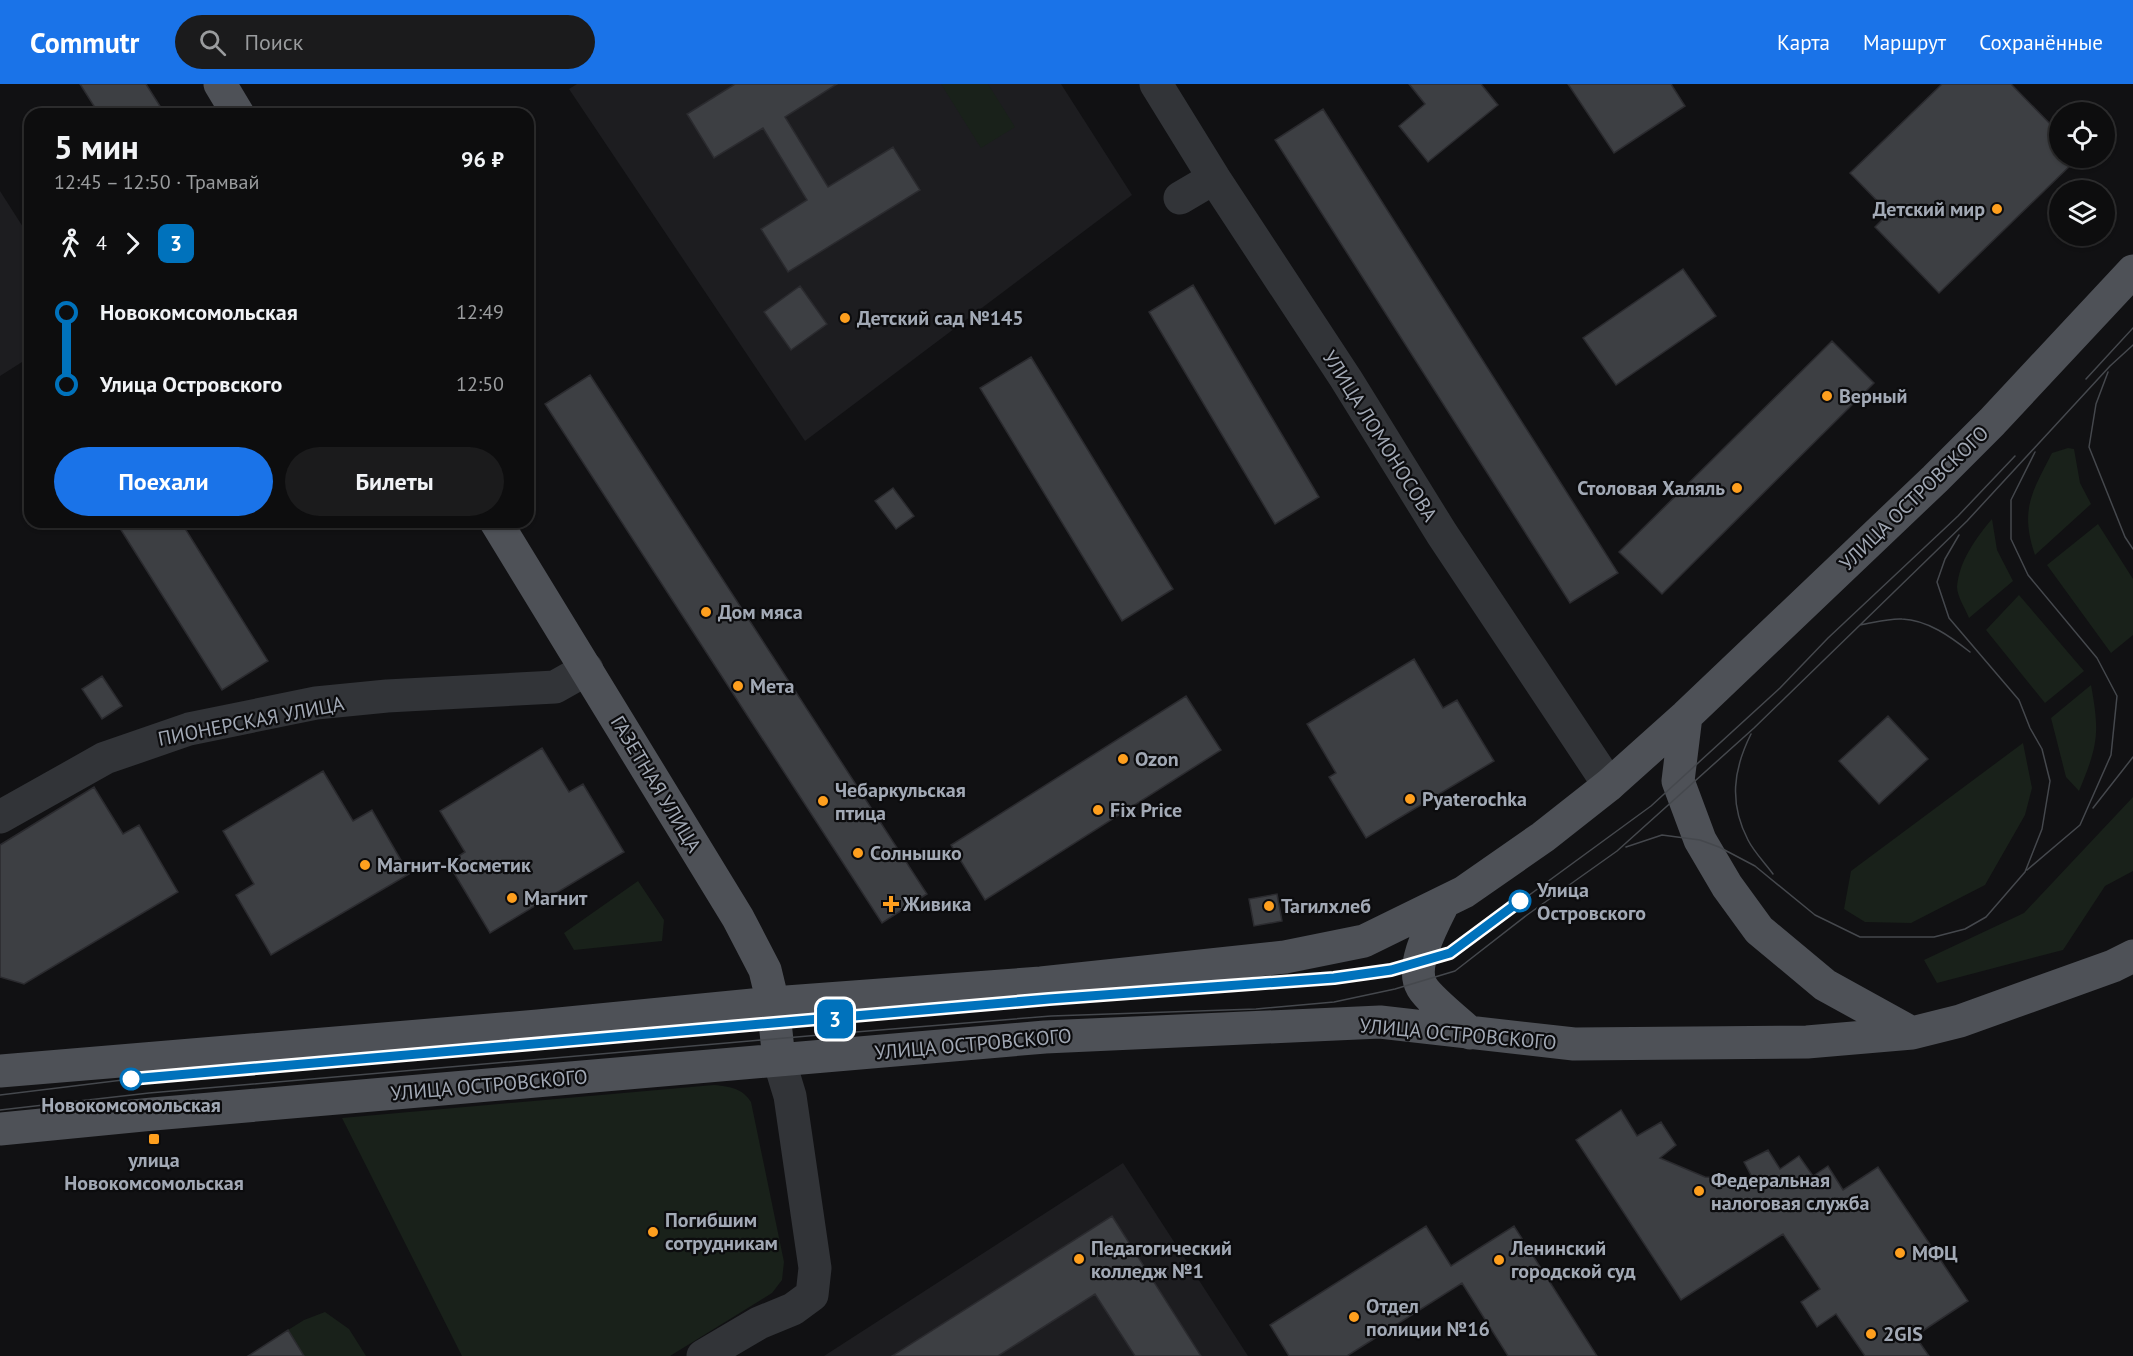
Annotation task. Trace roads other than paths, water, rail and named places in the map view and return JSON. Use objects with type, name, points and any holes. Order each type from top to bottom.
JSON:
[{"type":"main road","points":[[219,84],[234,108]]},
{"type":"main road","name":"УЛИЦА ОСТРОВСКОГО","points":[[0,1071],[538,1026],[773,1003],[1041,983],[1286,957],[1364,941],[1464,892],[1544,837],[1609,785],[1686,716],[1951,463],[2133,271]]},
{"type":"main road","name":"ГАЗЕТНАЯ УЛИЦА","points":[[500,528],[738,918],[765,970],[773,1003],[779,1060]]},
{"type":"main road","points":[[1686,716],[1678,782],[1700,840],[1726,886],[1759,930],[1825,985],[1912,1033]]},
{"type":"main road","points":[[1444,902],[1424,943],[1418,968],[1421,986],[1470,1033]]},
{"type":"main road","name":"УЛИЦА ОСТРОВСКОГО","points":[[0,1129],[1045,1037],[1368,1023],[1574,1044],[1785,1043],[1912,1033],[1960,1022],[2133,956]]},
{"type":"street","name":"УЛИЦА ЛОМОНОСОВА","points":[[1156,84],[1214,178],[1346,379],[1442,534],[1609,785]]},
{"type":"street","points":[[1180,198],[1214,178]]},
{"type":"street","name":"ПИОНЕРСКАЯ УЛИЦА","points":[[0,817],[105,758],[189,729],[316,704],[420,694],[555,687],[587,669]]},
{"type":"street","points":[[703,1356],[759,1323],[794,1309],[812,1295],[815,1268],[790,1096],[779,1060]]},
{"type":"tram line","points":[[2086,379],[2133,328]]},
{"type":"tram line","points":[[0,1110],[149,1093],[1051,1016],[1256,1009],[1334,1002],[1395,989],[1455,971],[1527,915],[1617,851],[1754,728],[1967,521],[2110,366],[2133,345]]},
{"type":"tram line","points":[[2108,372],[2096,404],[2089,447],[2125,537],[2133,549]]},
{"type":"tram line","points":[[2027,870],[2080,825],[2111,755],[2117,696],[2097,658],[2028,575],[2011,539],[2011,500],[2035,452]]},
{"type":"tram line","points":[[0,1095],[131,1079],[1049,999],[1334,978],[1391,970],[1450,953],[1651,806],[1780,688],[1828,638],[1958,516],[2015,456]]},
{"type":"tram line","points":[[1626,847],[1662,835],[1700,840],[1719,847],[1755,866],[1815,915],[1860,937],[1934,937],[1965,929],[1986,917],[2025,872],[2042,829],[2050,781],[2042,749],[2030,728],[2019,700],[1949,618],[1937,582],[1945,559],[1959,535]]},
{"type":"tram line","points":[[1860,625],[1892,619],[1921,622],[1939,630],[1970,652]]},
{"type":"tram line","points":[[1751,734],[1737,774],[1738,813],[1750,844],[1773,874]]},
{"type":"tram line","points":[[2093,808],[2133,757]]},
{"type":"tram line","name":"3","points":[[131,1079],[1049,999],[1334,978],[1391,970],[1450,953],[1520,901]]},
{"type":"place","name":"Детский мир","points":[[1997,209]]},
{"type":"place","name":"Детский сад №145","points":[[845,318]]},
{"type":"place","name":"Верный","points":[[1827,396]]},
{"type":"place","name":"Столовая Халяль","points":[[1737,488]]},
{"type":"place","name":"Дом мяса","points":[[706,612]]},
{"type":"place","name":"Мета","points":[[738,686]]},
{"type":"place","name":"Ozon","points":[[1123,759]]},
{"type":"place","name":"Pyaterochka","points":[[1410,799]]},
{"type":"place","name":"Чебаркульская птица","points":[[823,801]]},
{"type":"place","name":"Fix Price","points":[[1098,810]]},
{"type":"place","name":"Солнышко","points":[[858,853]]},
{"type":"place","name":"Магнит-Косметик","points":[[365,865]]},
{"type":"place","name":"Магнит","points":[[512,898]]},
{"type":"place","name":"Улица Островского","points":[[1520,901]]},
{"type":"place","name":"Живика","points":[[891,904]]},
{"type":"place","name":"Тагилхлеб","points":[[1269,906]]},
{"type":"place","name":"Новокомсомольская","points":[[131,1079]]},
{"type":"place","name":"улица Новокомсомольская","points":[[154,1139]]},
{"type":"place","name":"Федеральная налоговая служба","points":[[1699,1191]]},
{"type":"place","name":"Погибшим сотрудникам","points":[[653,1232]]},
{"type":"place","name":"МФЦ","points":[[1900,1253]]},
{"type":"place","name":"Педагогический колледж №1","points":[[1079,1259]]},
{"type":"place","name":"Ленинский городской суд","points":[[1499,1260]]},
{"type":"place","name":"Отдел полиции №16","points":[[1354,1317]]},
{"type":"place","name":"2GIS","points":[[1871,1334]]}]
